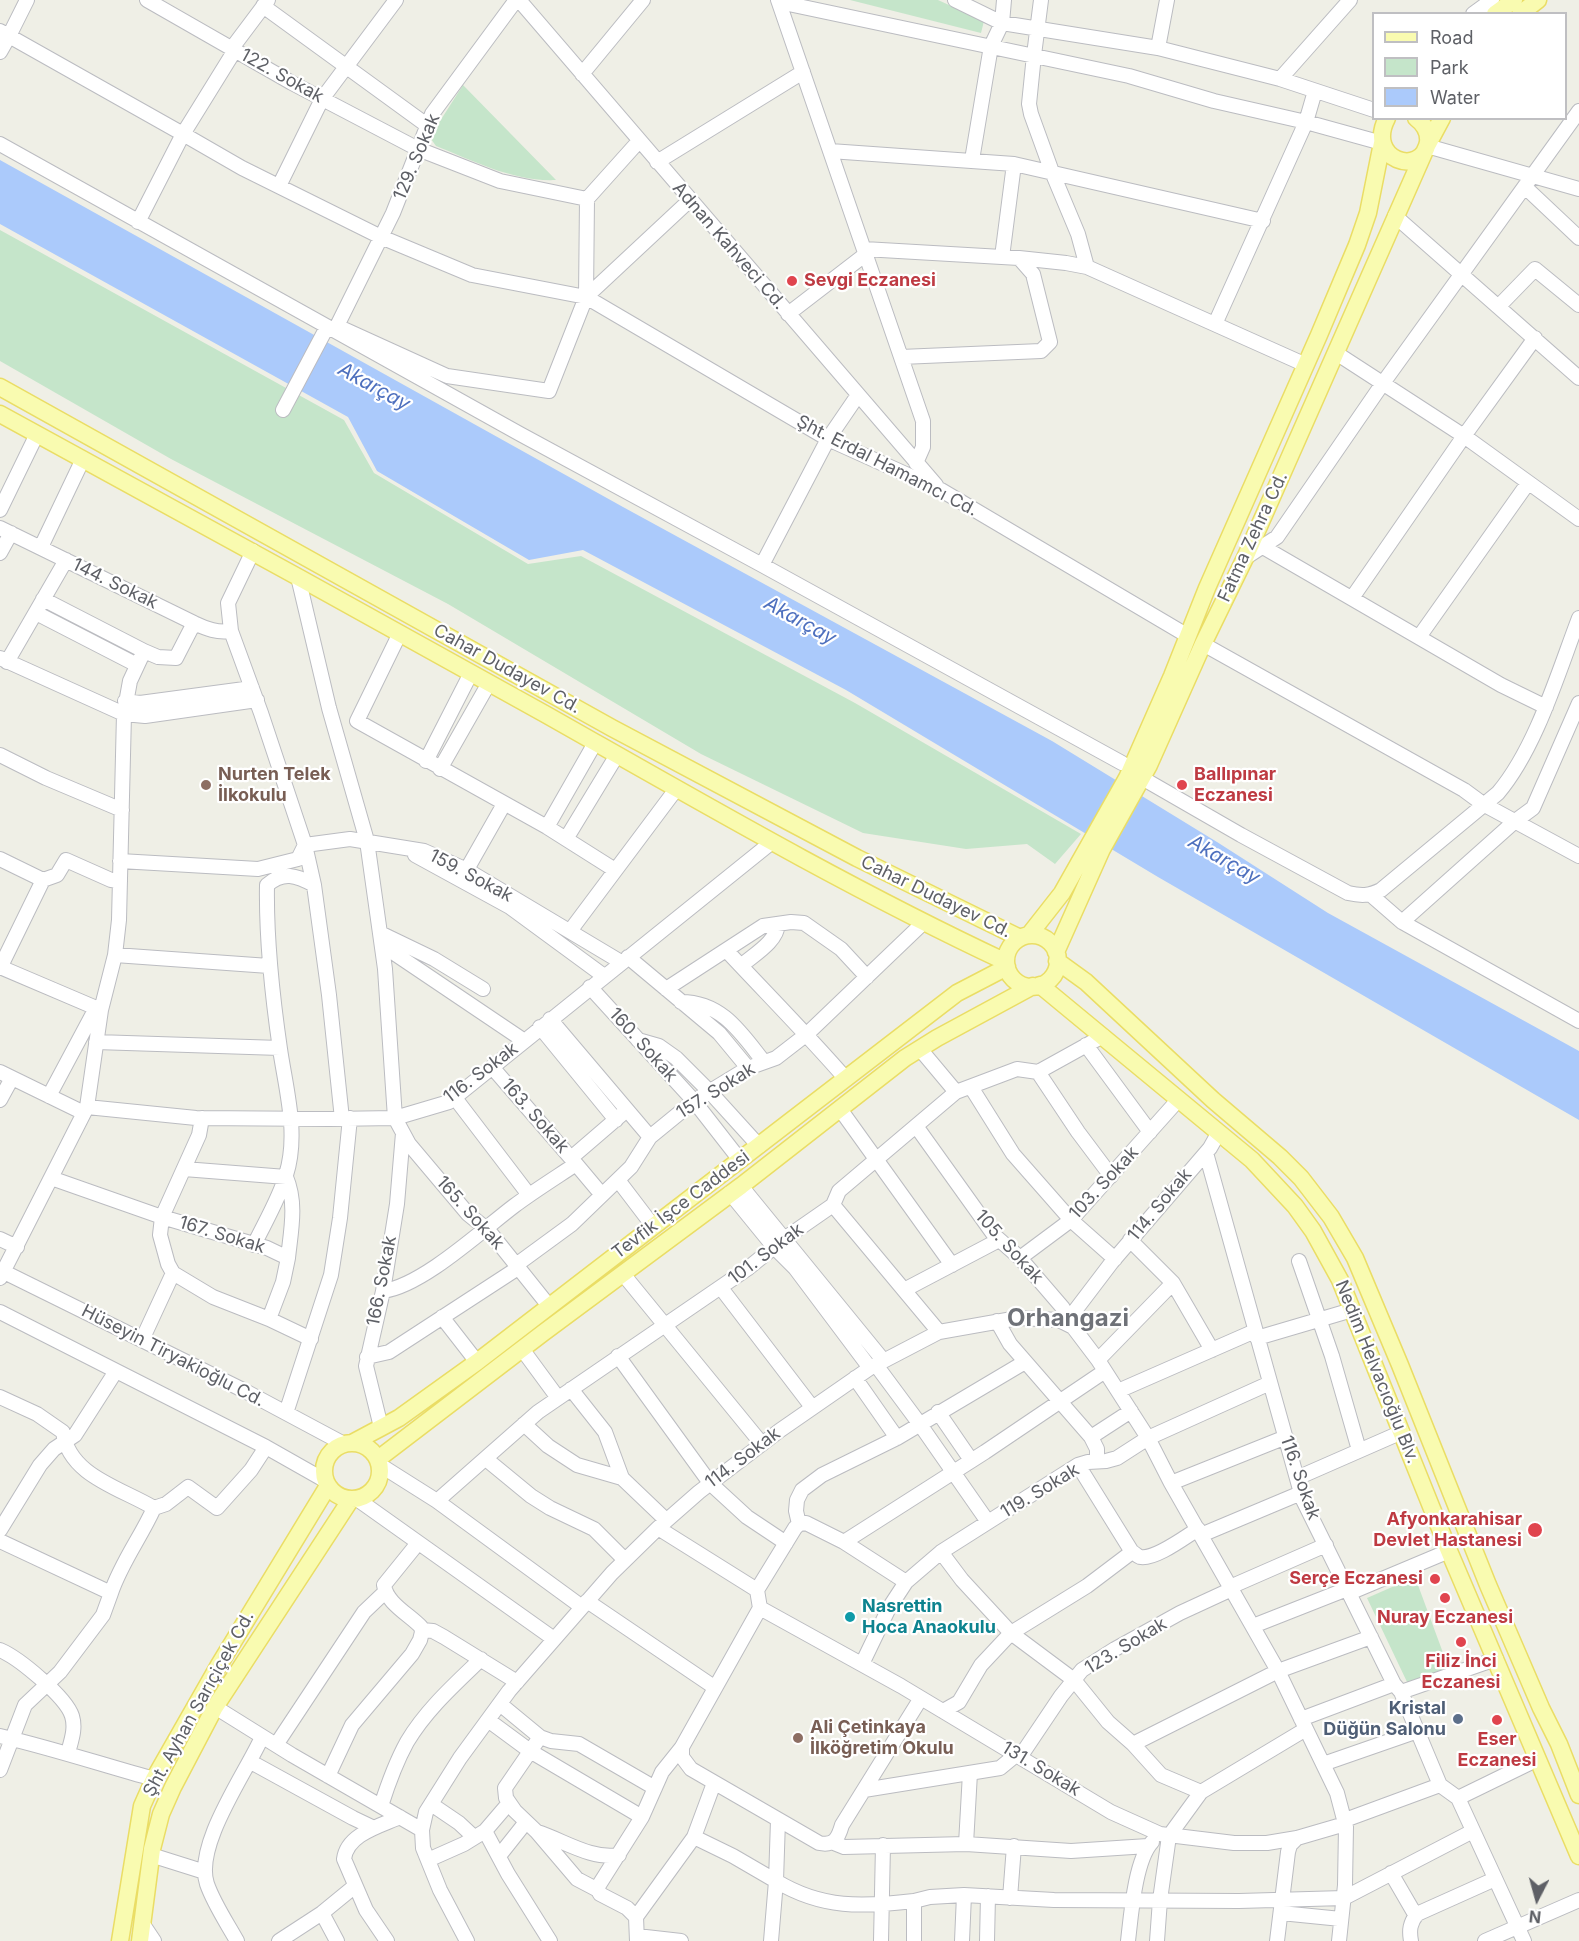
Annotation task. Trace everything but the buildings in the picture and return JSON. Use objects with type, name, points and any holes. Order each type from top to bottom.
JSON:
[{"type":"main road","points":[[1498,12],[1514,0]]},
{"type":"main road","points":[[1523,12],[1538,0]]},
{"type":"main road","points":[[1387,127],[1390,156],[1404,162],[1418,158],[1427,146],[1427,131],[1418,120]]},
{"type":"main road","name":"Fatma Zehra Cd.","points":[[1024,936],[1062,893],[1097,845],[1134,784],[1195,640],[1245,558],[1395,216],[1441,120]]},
{"type":"main road","name":"Fatma Zehra Cd.","points":[[1195,640],[1207,588],[1358,245],[1368,213],[1387,127]]},
{"type":"main road","name":"Cahar Dudayev Cd.","points":[[0,387],[622,733],[857,858],[1024,936]]},
{"type":"main road","name":"Cahar Dudayev Cd.","points":[[0,414],[253,551],[772,842],[923,924],[1006,965]]},
{"type":"main road","name":"Fatma Zehra Cd.","points":[[1057,956],[1097,845]]},
{"type":"main road","points":[[1024,936],[1046,939],[1057,956],[1053,975],[1036,986],[1024,985],[1016,981],[1010,975],[1006,965],[1009,948],[1024,936]]},
{"type":"main road","name":"Nedim Helvacıoğlu Blv.","points":[[1057,956],[1213,1100],[1280,1158],[1319,1199],[1354,1258],[1488,1586],[1579,1795]]},
{"type":"main road","name":"Tevfik İşce Caddesi","points":[[349,1443],[399,1418],[477,1362],[957,993],[1006,965]]},
{"type":"main road","name":"Nedim Helvacıoğlu Blv.","points":[[1036,986],[1103,1036],[1272,1179],[1295,1206],[1328,1257],[1352,1310],[1449,1551],[1579,1856]]},
{"type":"main road","name":"Tevfik İşce Caddesi","points":[[379,1462],[522,1350],[920,1049],[996,1005],[1036,986]]},
{"type":"main road","points":[[688,1200],[700,1216]]},
{"type":"main road","points":[[1377,1372],[1404,1377]]},
{"type":"main road","points":[[349,1443],[336,1448],[329,1454],[324,1472],[327,1484],[338,1496],[354,1499],[365,1496],[378,1483],[379,1462]]},
{"type":"main road","name":"Hüseyin Tiryakioğlu Cd.","points":[[349,1443],[368,1447],[379,1462]]},
{"type":"main road","name":"Şht. Ayhan Sarıçiçek Cd.","points":[[120,1941],[142,1806],[154,1779],[327,1484]]},
{"type":"main road","name":"Şht. Ayhan Sarıçiçek Cd.","points":[[140,1941],[151,1855],[161,1814],[173,1786],[215,1707],[354,1499]]},
{"type":"street","points":[[0,52],[4,34],[27,0]]},
{"type":"street","name":"122. Sokak","points":[[147,0],[322,99],[418,149],[500,181],[587,199]]},
{"type":"street","points":[[279,186],[322,99],[396,0]]},
{"type":"street","name":"Adnan Kahveci Cd.","points":[[517,0],[941,490]]},
{"type":"street","name":"129. Sokak","points":[[284,410],[332,327],[393,213],[432,114],[517,0]]},
{"type":"street","points":[[582,74],[643,0]]},
{"type":"street","points":[[955,0],[1002,23],[1158,48],[1280,79],[1372,109]]},
{"type":"street","points":[[972,160],[991,46],[1002,23],[1004,0]]},
{"type":"street","points":[[1041,0],[1029,104],[1052,172],[1078,234],[1087,267]]},
{"type":"street","points":[[1158,48],[1167,0]]},
{"type":"street","points":[[1280,79],[1350,0]]},
{"type":"street","points":[[1476,12],[1492,0]]},
{"type":"street","points":[[778,1],[1129,76],[1214,101],[1306,122],[1387,127]]},
{"type":"street","points":[[778,1],[923,421],[923,447],[916,463]]},
{"type":"street","points":[[138,222],[183,134],[233,49],[266,3],[428,126]]},
{"type":"street","name":"Şht. Erdal Hamamcı Cd.","points":[[4,34],[242,168],[381,237],[472,275],[586,297],[828,439],[941,490],[1195,640],[1579,856]]},
{"type":"street","points":[[657,162],[803,72]]},
{"type":"street","points":[[1215,324],[1306,122],[1315,91]]},
{"type":"street","points":[[1245,558],[1277,537],[1383,383],[1579,111]]},
{"type":"street","points":[[332,327],[447,376],[549,391],[586,297],[587,199],[639,141]]},
{"type":"street","points":[[0,144],[332,327],[520,434],[1122,763]]},
{"type":"street","points":[[1427,146],[1529,181],[1579,189]]},
{"type":"street","points":[[830,151],[1014,164],[1263,221]]},
{"type":"street","points":[[1002,257],[1014,164]]},
{"type":"street","points":[[1529,181],[1579,238]]},
{"type":"street","points":[[586,297],[690,200]]},
{"type":"street","points":[[1395,216],[1579,378]]},
{"type":"street","points":[[788,314],[865,251],[1019,258],[1087,267],[1306,365]]},
{"type":"street","points":[[901,357],[1041,351],[1050,342],[1033,274],[1019,258]]},
{"type":"street","points":[[1499,306],[1535,269],[1579,305]]},
{"type":"street","points":[[1352,598],[1535,338]]},
{"type":"street","points":[[1336,353],[1464,436],[1579,519]]},
{"type":"street","points":[[762,565],[828,439],[858,395]]},
{"type":"street","points":[[0,510],[37,434]]},
{"type":"street","points":[[40,547],[83,459]]},
{"type":"street","points":[[1419,637],[1528,483]]},
{"type":"street","points":[[0,553],[5,531]]},
{"type":"street","name":"144. Sokak","points":[[5,531],[194,624],[212,631],[231,631]]},
{"type":"street","points":[[1263,546],[1501,685],[1546,707]]},
{"type":"street","points":[[253,551],[228,603],[231,631],[305,845],[314,885],[346,1119],[340,1218],[331,1275],[286,1413]]},
{"type":"street","points":[[66,560],[36,613],[4,660],[145,716],[254,694]]},
{"type":"street","points":[[298,577],[333,724],[367,841],[385,969],[395,1118]]},
{"type":"street","points":[[43,599],[158,657],[176,658],[194,624]]},
{"type":"street","points":[[36,613],[137,665]]},
{"type":"street","points":[[1134,784],[1241,835],[1348,893],[1361,896],[1371,895],[1381,890],[1498,793],[1514,772],[1546,707],[1579,618]]},
{"type":"street","points":[[357,721],[400,633]]},
{"type":"street","points":[[2,1273],[85,1110],[99,1009],[115,955],[119,920],[125,708],[130,681],[144,651]]},
{"type":"street","points":[[426,761],[471,673]]},
{"type":"street","points":[[440,769],[489,683]]},
{"type":"street","points":[[1402,922],[1533,808],[1579,704]]},
{"type":"street","points":[[333,724],[357,721],[547,827],[615,870]]},
{"type":"street","points":[[1573,721],[1579,735]]},
{"type":"street","points":[[547,827],[595,743]]},
{"type":"street","points":[[0,755],[122,810]]},
{"type":"street","points":[[566,839],[617,755]]},
{"type":"street","points":[[570,931],[677,788]]},
{"type":"street","points":[[504,804],[464,875],[604,976]]},
{"type":"street","name":"159. Sokak","points":[[305,845],[350,838],[424,850],[464,875],[624,960],[666,989],[719,1033],[748,1068]]},
{"type":"street","name":"116. Sokak","points":[[85,1110],[202,1118],[395,1118],[449,1102],[772,842]]},
{"type":"street","points":[[120,861],[258,869],[298,859],[305,845]]},
{"type":"street","points":[[0,860],[43,880]]},
{"type":"street","points":[[99,1009],[0,967],[43,880],[57,875],[66,860],[111,880],[120,881]]},
{"type":"street","points":[[254,1245],[286,1176],[290,1158],[291,1119],[269,966],[266,922],[267,885],[277,877],[289,876],[314,885]]},
{"type":"street","points":[[1371,895],[1402,922],[1579,1022]]},
{"type":"street","points":[[666,989],[763,926],[791,922],[804,923],[841,949],[867,977]]},
{"type":"street","points":[[741,966],[774,938],[778,924]]},
{"type":"street","name":"157. Sokak","points":[[367,1357],[389,1352],[517,1266],[572,1224],[631,1167],[650,1137],[694,1101],[748,1068],[776,1058],[807,1034],[923,924]]},
{"type":"street","points":[[381,939],[434,959],[483,989]]},
{"type":"street","points":[[381,939],[524,1040]]},
{"type":"street","points":[[726,950],[846,1078]]},
{"type":"street","points":[[115,955],[269,966]]},
{"type":"street","name":"160. Sokak","points":[[590,987],[694,1101],[740,1160]]},
{"type":"street","points":[[681,1002],[696,1002],[722,1015],[739,1030],[764,1062]]},
{"type":"street","points":[[49,1096],[99,1009]]},
{"type":"street","points":[[545,1023],[650,1137]]},
{"type":"street","points":[[545,1023],[616,1120]]},
{"type":"street","name":"101. Sokak","points":[[437,1501],[524,1424],[558,1398],[721,1288],[833,1205],[839,1191],[956,1092],[1017,1070],[1038,1072],[1103,1036]]},
{"type":"street","points":[[638,1040],[659,1046],[676,1058],[759,1146]]},
{"type":"street","points":[[96,1042],[280,1048]]},
{"type":"street","points":[[1086,1045],[1150,1132]]},
{"type":"street","points":[[920,1049],[956,1092]]},
{"type":"street","name":"163. Sokak","points":[[382,1291],[405,1285],[428,1272],[573,1161],[492,1067]]},
{"type":"street","points":[[1038,1072],[1111,1176]]},
{"type":"street","points":[[0,1100],[6,1075],[85,1110]]},
{"type":"street","points":[[971,1086],[1013,1154],[1071,1220],[1114,1259]]},
{"type":"street","points":[[454,1098],[530,1195]]},
{"type":"street","name":"103. Sokak","points":[[1020,1258],[1071,1220],[1179,1099]]},
{"type":"street","points":[[840,1109],[952,1265]]},
{"type":"street","points":[[602,1195],[573,1161],[627,1110]]},
{"type":"street","points":[[202,1118],[202,1127],[162,1217],[160,1235],[168,1264],[173,1273],[213,1297],[269,1319],[311,1339]]},
{"type":"street","name":"165. Sokak","points":[[395,1118],[409,1144],[468,1214],[485,1228],[549,1306]]},
{"type":"street","name":"105. Sokak","points":[[916,1126],[994,1235],[1020,1258],[1066,1314]]},
{"type":"street","name":"114. Sokak","points":[[422,1830],[426,1812],[431,1804],[488,1719],[517,1682],[584,1604],[662,1524],[710,1483],[762,1444],[876,1364],[939,1332],[1018,1318],[1066,1314],[1206,1153],[1219,1132]]},
{"type":"street","name":"166. Sokak","points":[[381,1427],[366,1366],[397,1204],[404,1133]]},
{"type":"street","name":"116. Sokak","points":[[1206,1153],[1301,1493],[1418,1731],[1440,1785]]},
{"type":"street","points":[[184,1169],[286,1176]]},
{"type":"street","points":[[286,1176],[294,1209],[288,1258]]},
{"type":"street","name":"167. Sokak","points":[[51,1178],[162,1217],[267,1248],[288,1258],[283,1282],[269,1319]]},
{"type":"street","points":[[618,1180],[653,1226]]},
{"type":"street","points":[[736,1190],[779,1243],[795,1268],[876,1364],[988,1522]]},
{"type":"street","points":[[833,1205],[939,1332]]},
{"type":"street","points":[[0,1239],[16,1248]]},
{"type":"street","points":[[904,1290],[999,1240]]},
{"type":"street","points":[[1130,1240],[1173,1283],[1212,1350]]},
{"type":"street","points":[[1299,1261],[1320,1321],[1359,1450]]},
{"type":"street","name":"Hüseyin Tiryakioğlu Cd.","points":[[2,1273],[349,1443]]},
{"type":"street","points":[[142,1340],[173,1273]]},
{"type":"street","points":[[623,1274],[762,1444]]},
{"type":"street","points":[[844,1542],[1060,1402],[1102,1366],[1173,1283]]},
{"type":"street","points":[[721,1288],[812,1407]]},
{"type":"street","points":[[1119,1391],[1212,1350],[1256,1334],[1320,1321],[1352,1310]]},
{"type":"street","points":[[0,1312],[266,1447],[327,1484]]},
{"type":"street","name":"114. Sokak","points":[[1066,1314],[1072,1327],[1102,1366]]},
{"type":"street","points":[[442,1317],[477,1362]]},
{"type":"street","points":[[997,1321],[1010,1344],[1091,1437],[1097,1449],[1097,1461]]},
{"type":"street","points":[[522,1350],[558,1398]]},
{"type":"street","points":[[618,1356],[710,1483],[747,1517],[786,1543]]},
{"type":"street","points":[[800,1524],[796,1511],[797,1500],[802,1490],[822,1475],[897,1438],[1025,1362]]},
{"type":"street","points":[[1102,1366],[1149,1438],[1171,1482],[1278,1671],[1337,1793],[1345,1822],[1344,1898],[1339,1941]]},
{"type":"street","points":[[0,1530],[40,1465],[54,1449],[75,1435],[116,1371]]},
{"type":"street","points":[[855,1378],[897,1438]]},
{"type":"street","name":"119. Sokak","points":[[862,1664],[889,1608],[906,1582],[941,1552],[1078,1465],[1117,1458],[1149,1438],[1270,1383]]},
{"type":"street","points":[[571,1389],[605,1432],[622,1478],[662,1524],[757,1590]]},
{"type":"street","points":[[0,1397],[52,1422],[63,1432],[71,1455],[86,1472],[154,1508],[166,1504],[188,1487],[217,1508],[251,1470],[266,1447]]},
{"type":"street","points":[[1091,1437],[1131,1411]]},
{"type":"street","points":[[938,1412],[971,1460]]},
{"type":"street","points":[[524,1424],[548,1446],[577,1465],[622,1478]]},
{"type":"street","points":[[1297,1478],[1402,1432]]},
{"type":"street","points":[[1171,1482],[1286,1437]]},
{"type":"street","points":[[486,1459],[531,1496],[550,1508],[594,1529],[625,1560]]},
{"type":"street","name":"Hüseyin Tiryakioğlu Cd.","points":[[379,1462],[584,1604],[714,1687]]},
{"type":"street","points":[[1078,1465],[1132,1552],[1140,1557],[1162,1551],[1199,1532],[1301,1493]]},
{"type":"street","points":[[354,1499],[554,1639]]},
{"type":"street","points":[[0,1770],[6,1737],[25,1705],[60,1672],[103,1615],[117,1574],[144,1530],[154,1508]]},
{"type":"street","points":[[598,1890],[642,1817],[669,1761],[682,1747],[760,1608],[757,1590],[795,1528],[806,1523],[844,1542],[906,1582]]},
{"type":"street","points":[[0,1541],[111,1593]]},
{"type":"street","points":[[328,1776],[351,1725],[411,1654],[420,1640],[422,1630],[417,1622],[385,1592],[384,1585],[418,1544]]},
{"type":"street","name":"123. Sokak","points":[[1019,1755],[1082,1670],[1180,1613],[1326,1545]]},
{"type":"street","points":[[1253,1626],[1449,1551]]},
{"type":"street","points":[[941,1552],[962,1580],[1011,1633],[1074,1680],[1108,1722],[1133,1744],[1161,1775],[1201,1792]]},
{"type":"street","points":[[944,1711],[959,1701],[981,1665],[1011,1633],[1087,1586],[1132,1552]]},
{"type":"street","points":[[276,1745],[364,1612],[385,1592]]},
{"type":"street","name":"131. Sokak","points":[[760,1608],[944,1711],[1111,1812],[1165,1835],[1234,1843],[1267,1843],[1297,1838],[1440,1785]]},
{"type":"street","points":[[422,1630],[439,1634],[517,1682]]},
{"type":"street","points":[[1133,1744],[1278,1671],[1371,1637]]},
{"type":"street","points":[[0,1650],[46,1684],[66,1704],[73,1718],[73,1732],[68,1753]]},
{"type":"street","points":[[381,1806],[399,1759],[416,1728],[450,1689],[481,1659]]},
{"type":"street","points":[[1128,1941],[1133,1900],[1144,1853],[1148,1846],[1165,1835],[1201,1792],[1304,1724],[1397,1688],[1496,1659]]},
{"type":"street","points":[[834,1843],[842,1825],[921,1698]]},
{"type":"street","points":[[500,1704],[540,1737],[551,1741],[579,1744],[655,1788]]},
{"type":"street","points":[[215,1707],[422,1830],[423,1848],[440,1890],[467,1941]]},
{"type":"street","points":[[488,1719],[530,1751],[642,1817]]},
{"type":"street","points":[[1323,1764],[1418,1731]]},
{"type":"street","points":[[6,1737],[154,1779]]},
{"type":"street","points":[[237,1941],[207,1885],[205,1872],[208,1846],[235,1787],[251,1762],[262,1737]]},
{"type":"street","points":[[540,1737],[505,1788],[506,1798],[577,1879],[627,1908],[636,1917]]},
{"type":"street","points":[[682,1747],[682,1757],[691,1769],[819,1843],[827,1845],[834,1843],[844,1847],[966,1844],[1071,1851],[1148,1846]]},
{"type":"street","points":[[864,1790],[1000,1768],[1019,1755]]},
{"type":"street","points":[[1458,1798],[1538,1759]]},
{"type":"street","points":[[251,1762],[374,1828]]},
{"type":"street","points":[[966,1844],[970,1773]]},
{"type":"street","points":[[681,1941],[637,1939],[636,1917],[694,1838],[714,1782]]},
{"type":"street","points":[[1440,1785],[1458,1798],[1524,1941]]},
{"type":"street","points":[[428,1860],[480,1834],[509,1803]]},
{"type":"street","points":[[431,1804],[480,1834],[499,1856],[550,1941]]},
{"type":"street","points":[[387,1941],[366,1910],[344,1859],[345,1850],[351,1841],[400,1817]]},
{"type":"street","points":[[771,1941],[778,1820]]},
{"type":"street","points":[[532,1827],[595,1854],[608,1857],[619,1855]]},
{"type":"street","points":[[499,1856],[532,1827]]},
{"type":"street","points":[[1281,1906],[1344,1898],[1473,1831]]},
{"type":"street","points":[[1157,1941],[1165,1835]]},
{"type":"street","points":[[694,1838],[732,1856],[795,1892],[839,1905],[883,1905],[930,1897],[964,1895],[1054,1900],[1160,1900],[1281,1906],[1341,1919]]},
{"type":"street","points":[[1277,1941],[1288,1852],[1290,1845],[1297,1838]]},
{"type":"street","points":[[881,1941],[883,1845]]},
{"type":"street","points":[[1010,1898],[1014,1846]]},
{"type":"street","points":[[151,1855],[205,1872]]},
{"type":"street","points":[[1391,1873],[1416,1916]]},
{"type":"street","points":[[1411,1941],[1409,1932],[1412,1920],[1416,1916],[1496,1879]]},
{"type":"street","points":[[279,1941],[322,1913],[355,1886]]},
{"type":"street","points":[[962,1941],[964,1895]]},
{"type":"street","points":[[987,1941],[988,1896]]},
{"type":"street","points":[[1485,1941],[1579,1900]]},
{"type":"street","points":[[914,1901],[914,1941]]},
{"type":"street","points":[[322,1913],[337,1941]]},
{"type":"street","points":[[142,1923],[154,1941]]},
{"type":"green space","points":[[850,0],[938,0],[984,21],[981,33]]},
{"type":"green space","points":[[463,85],[556,180],[540,180],[510,174],[436,146],[431,139],[435,129]]},
{"type":"green space","points":[[0,230],[344,420],[374,473],[528,564],[581,556],[855,703],[1081,834],[1055,864],[1027,844],[966,849],[863,833],[701,754],[448,604],[171,459],[0,361]]},
{"type":"green space","points":[[1415,1577],[1449,1669],[1408,1684],[1367,1598]]},
{"type":"water","name":"Akarçay","points":[[0,160],[623,507],[1052,741],[1328,913],[1579,1051],[1579,1120],[1158,877],[846,690],[583,550],[529,560],[377,471],[348,417],[0,224]]},
{"type":"place","name":"Sevgi Eczanesi","points":[[792,281]]},
{"type":"place","name":"Nurten Telek İlkokulu","points":[[206,785]]},
{"type":"place","name":"Ballıpınar Eczanesi","points":[[1182,785]]},
{"type":"place","name":"Afyonkarahisar Devlet Hastanesi","points":[[1535,1530]]},
{"type":"place","name":"Serçe Eczanesi","points":[[1435,1579]]},
{"type":"place","name":"Nuray Eczanesi","points":[[1445,1598]]},
{"type":"place","name":"Nasrettin Hoca Anaokulu","points":[[850,1617]]},
{"type":"place","name":"Filiz İnci Eczanesi","points":[[1461,1642]]},
{"type":"place","name":"Kristal Düğün Salonu","points":[[1458,1719]]},
{"type":"place","name":"Eser Eczanesi","points":[[1497,1720]]},
{"type":"place","name":"Ali Çetinkaya İlköğretim Okulu","points":[[798,1738]]},
{"type":"district","name":"Orhangazi","points":[[1068,1319]]}]
